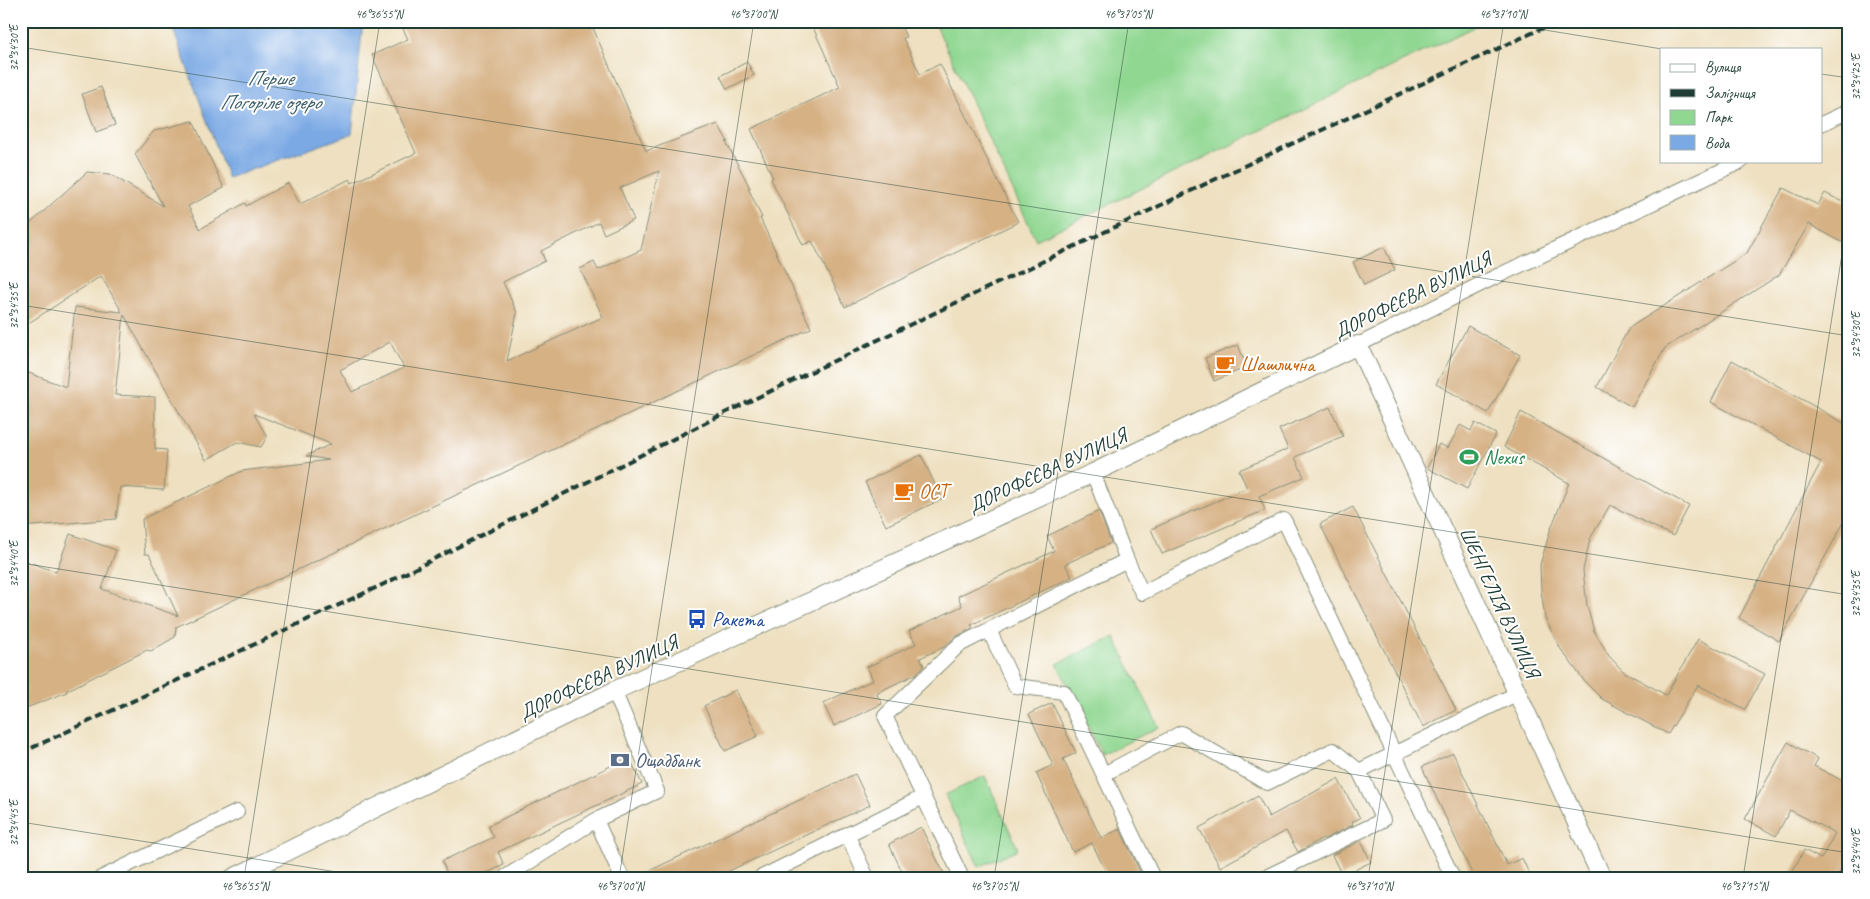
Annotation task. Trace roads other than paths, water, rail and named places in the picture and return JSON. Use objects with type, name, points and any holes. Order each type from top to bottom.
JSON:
[{"type":"street","points":[[1822,124],[1849,111]]},
{"type":"street","name":"ДОРОФЄЄВА ВУЛИЦЯ","points":[[233,878],[614,691],[1093,473],[1489,280],[1740,162]]},
{"type":"street","name":"ШЕНГЕЛІЯ ВУЛИЦЯ","points":[[1358,345],[1602,878]]},
{"type":"street","points":[[1093,473],[1126,560],[1142,593],[1284,520],[1453,878]]},
{"type":"street","points":[[962,878],[885,716],[959,645],[1126,560]]},
{"type":"street","points":[[989,630],[1015,686],[1064,692],[1153,878]]},
{"type":"street","points":[[504,878],[596,820],[657,791],[614,691]]},
{"type":"street","points":[[1359,770],[1518,693]]},
{"type":"street","points":[[1104,774],[1181,734],[1268,783],[1333,750],[1359,770],[1383,820],[1264,878]]},
{"type":"street","points":[[760,878],[923,797]]},
{"type":"street","points":[[101,878],[237,812]]},
{"type":"street","points":[[596,820],[622,878]]},
{"type":"street","points":[[847,834],[867,878]]},
{"type":"water","name":"Перше Погоріле озеро","points":[[170,21],[363,21],[352,134],[228,178]]},
{"type":"railway","points":[[21,753],[384,584],[727,412],[861,348],[1218,178],[1558,21]]},
{"type":"place","name":"Шашлична","points":[[1225,364]]},
{"type":"place","name":"Nexus","points":[[1469,457]]},
{"type":"place","name":"ОСТ","points":[[904,491]]},
{"type":"place","name":"Ракета","points":[[697,619]]},
{"type":"place","name":"Ощадбанк","points":[[620,760]]}]
